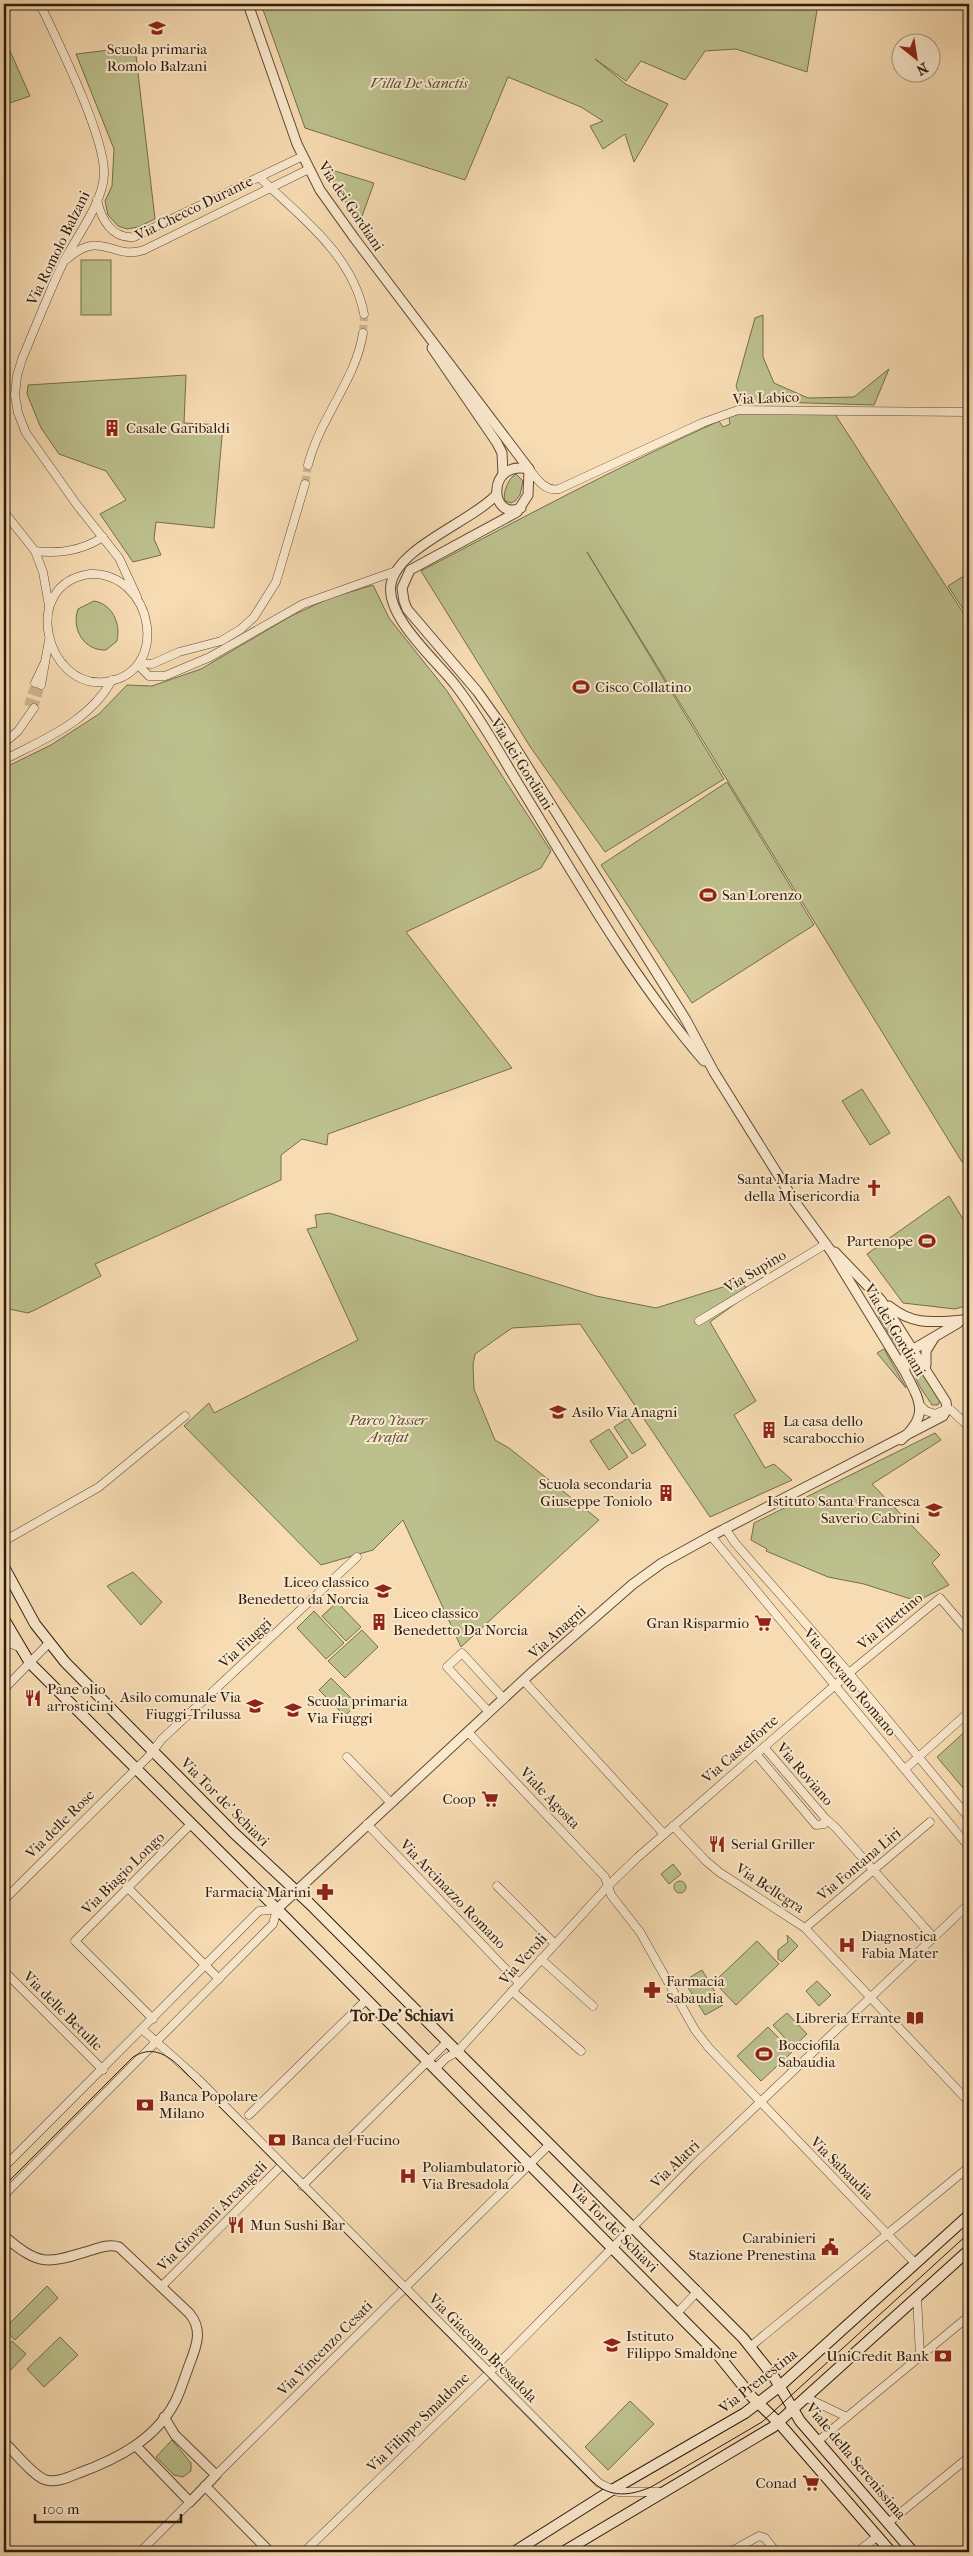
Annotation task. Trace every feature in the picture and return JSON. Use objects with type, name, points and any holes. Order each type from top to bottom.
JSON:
[{"type":"main road","name":"Via Tor de' Schiavi","points":[[4,1567],[28,1612],[49,1643],[234,1834],[296,1891],[698,2291],[751,2346],[780,2386]]},
{"type":"main road","name":"Via Tor de' Schiavi","points":[[4,1619],[30,1663],[190,1824],[277,1908],[427,2062],[612,2246],[719,2356],[758,2403]]},
{"type":"main road","name":"Via Prenestina","points":[[514,2552],[612,2490],[727,2425],[758,2403],[780,2386],[969,2214]]},
{"type":"main road","points":[[563,2552],[662,2492],[760,2437],[779,2423],[969,2250]]},
{"type":"main road","name":"Viale della Serenissima","points":[[780,2386],[794,2410],[818,2441],[913,2552]]},
{"type":"main road","points":[[758,2403],[779,2423],[891,2552]]},
{"type":"street","name":"Via Romolo Balzani","points":[[40,4],[66,61],[98,143],[104,174],[97,199],[64,262],[20,365],[16,388],[16,404],[22,424],[34,446],[123,564],[137,597]]},
{"type":"street","name":"Via dei Gordiani","points":[[248,4],[308,169],[339,218],[529,469]]},
{"type":"street","name":"Via Checco Durante","points":[[97,199],[101,215],[111,229],[122,236],[134,237],[302,156]]},
{"type":"street","name":"Via Checco Durante","points":[[64,262],[77,250],[92,244],[125,251],[144,250],[269,186],[308,169]]},
{"type":"street","points":[[259,177],[344,264],[356,286],[364,314]]},
{"type":"street","name":"Via dei Gordiani","points":[[422,328],[440,362],[502,453],[503,474]]},
{"type":"street","points":[[308,465],[327,414],[355,365],[363,333]]},
{"type":"street","name":"Via Labico","points":[[529,469],[544,486],[551,490],[559,489],[702,423],[738,410],[969,412]]},
{"type":"street","points":[[514,467],[529,469],[530,490],[522,507],[515,510],[505,508],[498,503],[496,495],[503,474],[514,467]]},
{"type":"street","points":[[139,664],[152,664],[179,652],[221,641],[241,629],[254,617],[276,582],[305,484]]},
{"type":"street","points":[[139,664],[149,676],[165,676],[224,651],[304,604],[365,580],[396,571],[433,539],[496,495]]},
{"type":"street","name":"Via dei Gordiani","points":[[522,507],[513,516],[414,566],[407,574],[403,584],[404,601],[410,613],[466,677],[499,721],[686,1020],[714,1072],[796,1202],[826,1244],[905,1372],[921,1406]]},
{"type":"street","points":[[4,512],[35,551],[43,572],[49,606],[47,621],[49,638],[46,660],[38,684]]},
{"type":"street","points":[[35,551],[74,550],[92,544],[103,537]]},
{"type":"street","name":"Via dei Gordiani","points":[[396,571],[391,594],[398,617],[465,698],[656,1000],[714,1072]]},
{"type":"street","points":[[49,606],[64,585],[75,578],[90,574],[103,574],[116,579],[137,597],[145,615],[148,633],[139,664],[127,674],[112,680],[93,682],[78,677],[61,659],[49,638]]},
{"type":"street","points":[[4,760],[52,736],[74,722],[104,694],[112,680]]},
{"type":"street","points":[[4,743],[14,735],[25,721],[31,707]]},
{"type":"street","name":"Via dei Gordiani","points":[[826,1244],[854,1270],[880,1300],[945,1398],[947,1409],[955,1412],[969,1427]]},
{"type":"street","name":"Via Supino","points":[[699,1321],[826,1244]]},
{"type":"street","points":[[880,1300],[902,1316],[917,1321],[966,1319]]},
{"type":"street","points":[[905,1372],[904,1357],[913,1348],[966,1319]]},
{"type":"street","points":[[927,1370],[926,1351],[941,1331]]},
{"type":"street","points":[[921,1406],[926,1411],[935,1414],[947,1409]]},
{"type":"street","name":"Via Anagni","points":[[901,1440],[914,1427],[920,1416],[921,1406]]},
{"type":"street","name":"Via Anagni","points":[[277,1908],[489,1712],[633,1584],[662,1563],[725,1528],[940,1419],[947,1409]]},
{"type":"street","points":[[4,1541],[99,1488],[186,1416]]},
{"type":"street","name":"Via Olevano Romano","points":[[725,1528],[735,1543],[849,1674],[969,1818]]},
{"type":"street","name":"Via Olevano Romano","points":[[711,1536],[969,1847]]},
{"type":"street","name":"Via Fiuggi","points":[[136,1769],[153,1752],[162,1739],[357,1557]]},
{"type":"street","name":"Via Filettino","points":[[835,1686],[940,1598],[969,1632]]},
{"type":"street","points":[[4,1641],[19,1647]]},
{"type":"street","points":[[4,1690],[49,1643]]},
{"type":"street","points":[[489,1712],[447,1667],[462,1653],[504,1699]]},
{"type":"street","points":[[524,1681],[664,1834]]},
{"type":"street","name":"Via Castelforte","points":[[664,1834],[835,1686]]},
{"type":"street","points":[[905,1769],[969,1712]]},
{"type":"street","name":"Viale Agosta","points":[[468,1732],[605,1877],[609,1885],[610,1894],[640,1932],[695,2030]]},
{"type":"street","name":"Via Roviano","points":[[764,1748],[933,1937]]},
{"type":"street","name":"Via Roviano","points":[[756,1754],[816,1825],[824,1824],[825,1818]]},
{"type":"street","points":[[348,1757],[391,1803]]},
{"type":"street","name":"Via delle Rose","points":[[4,1900],[136,1769]]},
{"type":"street","name":"Via Fontana Liri","points":[[805,1928],[930,1822]]},
{"type":"street","name":"Via Biagio Longo","points":[[153,2019],[75,1941],[190,1824]]},
{"type":"street","name":"Via Arcinazzo Romano","points":[[367,1824],[519,1983]]},
{"type":"street","name":"Via Bellegra","points":[[673,1826],[719,1872],[805,1928],[870,1996]]},
{"type":"street","name":"Via Veroli","points":[[457,2052],[609,1885],[664,1834]]},
{"type":"street","points":[[497,1886],[555,1944]]},
{"type":"street","points":[[127,1887],[219,1979]]},
{"type":"street","points":[[969,1904],[870,1996],[969,2102]]},
{"type":"street","points":[[4,2168],[259,1911],[277,1908],[273,1924],[4,2195]]},
{"type":"street","points":[[541,1959],[593,2006]]},
{"type":"street","name":"Via delle Betulle","points":[[4,1970],[103,2070]]},
{"type":"street","points":[[512,1991],[581,2051]]},
{"type":"street","name":"Via Alatri","points":[[612,2246],[870,1996]]},
{"type":"street","points":[[249,2115],[366,2000]]},
{"type":"street","points":[[143,2030],[156,2043],[169,2052],[280,2164]]},
{"type":"street","name":"Via Sabaudia","points":[[695,2030],[750,2094],[888,2233],[915,2263]]},
{"type":"street","points":[[302,2186],[447,2042]]},
{"type":"street","points":[[435,2070],[446,2058],[457,2052]]},
{"type":"street","points":[[530,2164],[550,2145]]},
{"type":"street","name":"Via Giacomo Bresadola","points":[[280,2164],[599,2483],[612,2490],[638,2493],[662,2492]]},
{"type":"street","name":"Via Giovanni Arcangeli","points":[[162,2286],[280,2164]]},
{"type":"street","name":"Via Vincenzo Cesati","points":[[140,2552],[204,2486],[530,2164]]},
{"type":"street","points":[[751,2346],[969,2167]]},
{"type":"street","points":[[4,2236],[26,2254],[39,2260],[50,2261],[102,2247],[119,2247],[193,2317],[198,2334],[195,2350],[177,2396],[164,2416],[136,2446],[112,2461],[52,2481],[38,2476],[4,2442]]},
{"type":"street","name":"Via Filippo Smaldone","points":[[304,2552],[488,2373],[612,2246]]},
{"type":"street","points":[[677,2313],[698,2291]]},
{"type":"street","points":[[917,2297],[920,2356]]},
{"type":"street","points":[[818,2441],[969,2316]]},
{"type":"street","points":[[807,2398],[847,2417]]},
{"type":"street","points":[[164,2416],[175,2435],[216,2475]]},
{"type":"street","points":[[136,2446],[190,2502]]},
{"type":"street","points":[[888,2523],[969,2457]]},
{"type":"street","points":[[204,2486],[270,2552]]},
{"type":"street","points":[[730,2552],[759,2536],[765,2538],[776,2552]]},
{"type":"street","points":[[857,2552],[878,2536]]},
{"type":"green space","name":"Villa De Sanctis","points":[[261,4],[818,4],[807,72],[736,49],[705,51],[685,80],[641,61],[626,81],[595,59],[627,85],[668,104],[634,162],[625,134],[603,149],[590,126],[603,121],[581,107],[508,77],[465,180],[305,128]]},
{"type":"green space","points":[[135,47],[155,219],[138,227],[127,229],[118,226],[108,215],[105,201],[112,186],[114,149],[76,54]]},
{"type":"green space","points":[[10,51],[30,96],[4,105],[4,54]]},
{"type":"green space","points":[[325,168],[374,183],[360,222],[340,194]]},
{"type":"green space","points":[[81,260],[111,260],[111,315],[81,315]]},
{"type":"green space","points":[[763,315],[763,357],[774,383],[808,398],[854,397],[889,369],[874,405],[742,401],[736,386],[755,318]]},
{"type":"green space","points":[[186,375],[184,423],[223,425],[214,528],[156,522],[154,539],[161,555],[133,562],[100,514],[126,500],[106,471],[59,454],[41,428],[27,394],[28,385]]},
{"type":"green space","points":[[742,413],[835,414],[969,622],[969,1155],[962,1162],[587,552],[724,779],[605,852],[531,748],[421,571],[643,457],[719,421],[723,427],[730,424],[729,417]]},
{"type":"green space","points":[[516,474],[523,481],[520,495],[511,503],[505,501],[504,494],[509,482]]},
{"type":"green space","points":[[967,574],[969,577],[969,618],[948,586]]},
{"type":"green space","points":[[373,585],[389,618],[447,691],[551,851],[541,868],[406,932],[512,1068],[328,1134],[327,1145],[302,1139],[281,1155],[281,1180],[95,1264],[101,1276],[35,1310],[28,1313],[4,1308],[4,768],[51,745],[99,714],[127,685],[152,686],[201,669],[291,616],[330,598]]},
{"type":"green space","points":[[94,601],[106,606],[110,610],[114,615],[118,628],[117,641],[106,650],[91,647],[86,643],[81,637],[76,624],[78,609]]},
{"type":"green space","name":"San Lorenzo","points":[[727,782],[814,925],[692,1003],[601,865]]},
{"type":"green space","points":[[862,1089],[890,1133],[870,1145],[842,1101]]},
{"type":"green space","name":"Partenope","points":[[949,1196],[969,1229],[969,1305],[955,1309],[903,1303],[867,1254]]},
{"type":"green space","name":"Parco Yasser Arafat","points":[[329,1213],[596,1296],[656,1308],[742,1281],[749,1294],[710,1322],[756,1401],[734,1415],[765,1468],[774,1464],[792,1480],[710,1517],[580,1324],[512,1328],[475,1354],[473,1365],[474,1389],[495,1440],[509,1448],[599,1520],[461,1647],[403,1520],[373,1550],[321,1565],[184,1426],[209,1403],[214,1413],[358,1340],[307,1229],[317,1227],[315,1215]]},
{"type":"green space","points":[[873,1301],[892,1322],[906,1345],[899,1350],[881,1321]]},
{"type":"green space","points":[[884,1349],[906,1388],[877,1353]]},
{"type":"green space","points":[[915,1359],[940,1400],[938,1405],[932,1405],[918,1384],[914,1372]]},
{"type":"green space","points":[[628,1418],[646,1445],[632,1454],[614,1427]]},
{"type":"green space","points":[[609,1429],[628,1457],[609,1470],[590,1441]]},
{"type":"green space","points":[[935,1433],[941,1440],[872,1484],[940,1555],[932,1563],[949,1585],[917,1601],[864,1584],[828,1577],[766,1551],[767,1549],[751,1540],[754,1523]]},
{"type":"green space","points":[[133,1572],[162,1602],[141,1625],[107,1586]]},
{"type":"green space","points":[[337,1602],[361,1627],[346,1641],[322,1616]]},
{"type":"green space","points":[[314,1611],[344,1643],[326,1659],[297,1628]]},
{"type":"green space","points":[[362,1630],[378,1647],[345,1678],[328,1661]]},
{"type":"green space","points":[[331,1678],[357,1704],[345,1716],[319,1690]]},
{"type":"green space","points":[[969,1728],[969,1795],[937,1757]]},
{"type":"green space","points":[[673,1864],[681,1874],[669,1884],[661,1874]]},
{"type":"green space","points":[[678,1881],[682,1881],[686,1887],[682,1893],[678,1893],[674,1889],[674,1885]]},
{"type":"green space","points":[[787,1935],[798,1946],[782,1962],[778,1959],[778,1950],[788,1942]]},
{"type":"green space","points":[[757,1941],[779,1964],[736,2005],[714,1982]]},
{"type":"green space","points":[[702,1970],[723,2005],[705,2015],[684,1981]]},
{"type":"green space","points":[[817,1981],[831,1995],[819,2006],[806,1991]]},
{"type":"green space","points":[[787,2013],[807,2034],[793,2047],[773,2025]]},
{"type":"green space","name":"Bocciofila Sabaudia","points":[[768,2027],[792,2052],[761,2081],[737,2056]]},
{"type":"green space","points":[[47,2286],[58,2298],[15,2340],[4,2329]]},
{"type":"green space","points":[[60,2337],[78,2355],[44,2387],[27,2369]]},
{"type":"green space","points":[[12,2341],[26,2354],[4,2377],[4,2350]]},
{"type":"green space","points":[[630,2401],[654,2424],[608,2470],[585,2447]]},
{"type":"green space","points":[[172,2440],[191,2463],[191,2471],[183,2477],[174,2475],[156,2457]]},
{"type":"tunnel","points":[[363,333],[364,314]]},
{"type":"tunnel","points":[[305,484],[308,465]]},
{"type":"tunnel","points":[[28,706],[35,683]]},
{"type":"tunnel","points":[[34,708],[41,685]]},
{"type":"tram line","points":[[4,2186],[133,2057],[146,2052],[158,2052],[179,2066],[593,2482],[606,2491],[620,2494],[628,2494],[651,2487],[762,2422],[969,2233]]},
{"type":"place","name":"Scuola primaria Romolo Balzani","points":[[157,28]]},
{"type":"place","name":"Casale Garibaldi","points":[[112,428]]},
{"type":"place","name":"Cisco Collatino","points":[[581,687]]},
{"type":"place","name":"San Lorenzo","points":[[708,895]]},
{"type":"place","name":"Santa Maria Madre della Misericordia","points":[[874,1188]]},
{"type":"place","name":"Partenope","points":[[927,1241]]},
{"type":"place","name":"Asilo Via Anagni","points":[[558,1412]]},
{"type":"place","name":"La casa dello scarabocchio","points":[[769,1430]]},
{"type":"place","name":"Scuola secondaria Giuseppe Toniolo","points":[[666,1493]]},
{"type":"place","name":"Istituto Santa Francesca Saverio Cabrini","points":[[934,1510]]},
{"type":"place","name":"Liceo classico Benedetto da Norcia","points":[[383,1591]]},
{"type":"place","name":"Liceo classico Benedetto Da Norcia","points":[[379,1622]]},
{"type":"place","name":"Gran Risparmio","points":[[763,1623]]},
{"type":"place","name":"Pane olio arrosticini","points":[[33,1698]]},
{"type":"place","name":"Asilo comunale Via Fiuggi-Trilussa","points":[[255,1706]]},
{"type":"place","name":"Scuola primaria Via Fiuggi","points":[[293,1710]]},
{"type":"place","name":"Coop","points":[[490,1799]]},
{"type":"place","name":"Serial Griller","points":[[717,1844]]},
{"type":"place","name":"Farmacia Marini","points":[[325,1892]]},
{"type":"place","name":"Diagnostica Fabia Mater","points":[[847,1945]]},
{"type":"place","name":"Farmacia Sabaudia","points":[[652,1990]]},
{"type":"place","name":"Libreria Errante","points":[[915,2018]]},
{"type":"place","name":"Bocciofila Sabaudia","points":[[764,2054]]},
{"type":"place","name":"Banca Popolare Milano","points":[[145,2105]]},
{"type":"place","name":"Banca del Fucino","points":[[277,2140]]},
{"type":"place","name":"Poliambulatorio Via Bresadola","points":[[408,2176]]},
{"type":"place","name":"Mun Sushi Bar","points":[[236,2225]]},
{"type":"place","name":"Carabinieri Stazione Prenestina","points":[[830,2247]]},
{"type":"place","name":"Istituto Filippo Smaldone","points":[[612,2345]]},
{"type":"place","name":"UniCredit Bank","points":[[943,2356]]},
{"type":"place","name":"Conad","points":[[811,2483]]},
{"type":"district","name":"Tor De' Schiavi","points":[[402,2015]]}]
